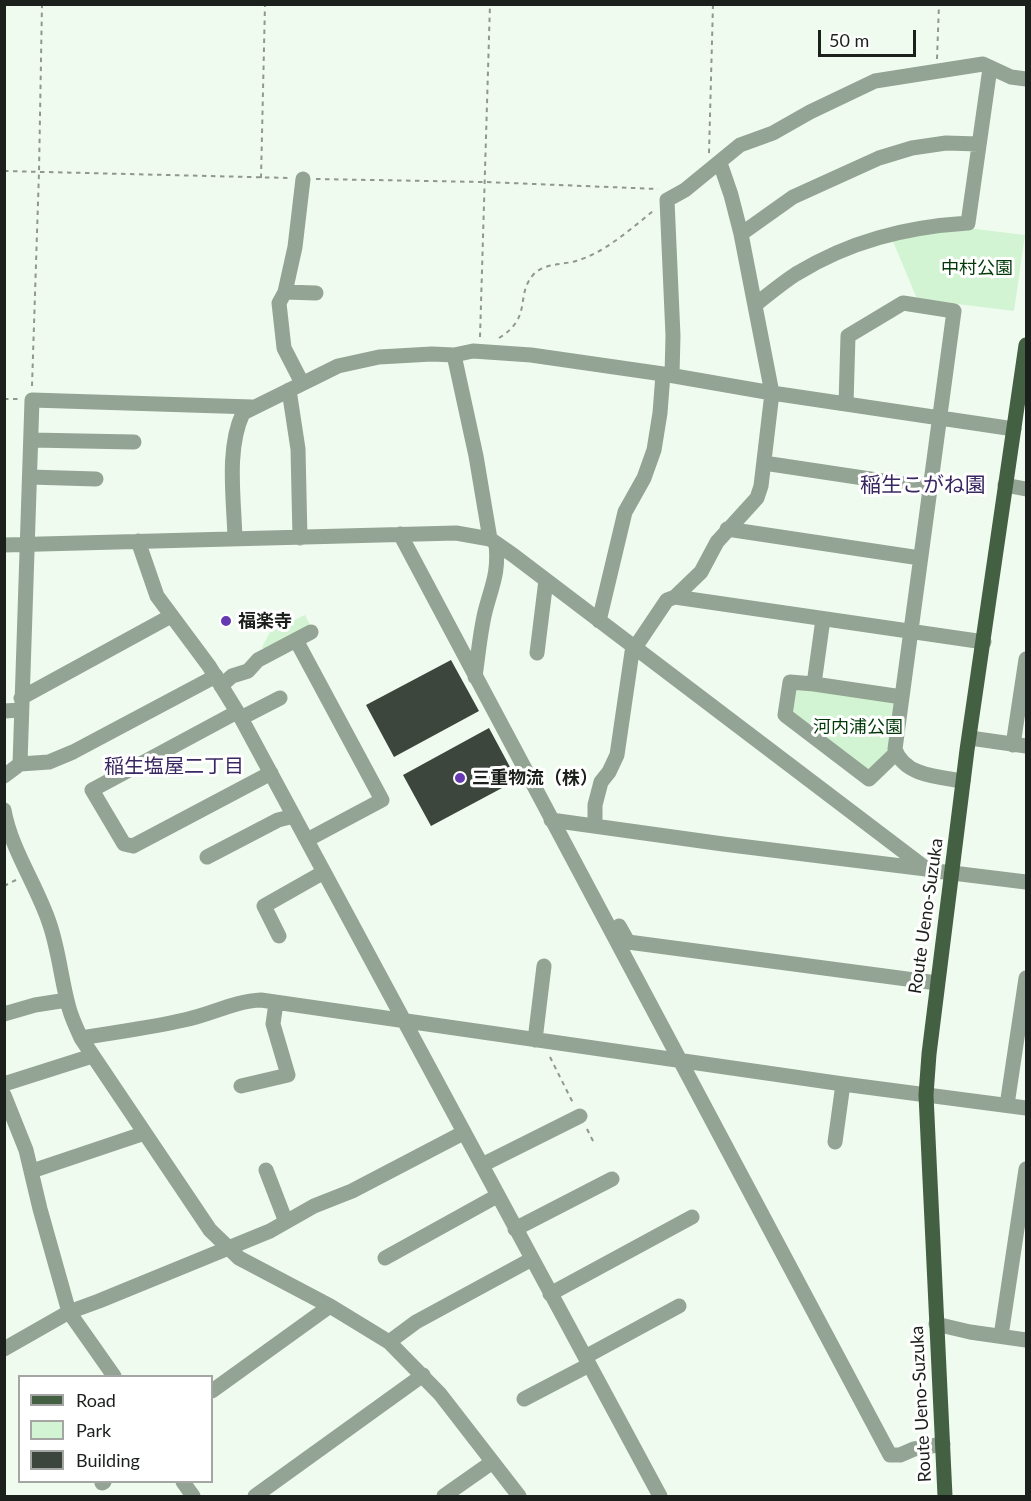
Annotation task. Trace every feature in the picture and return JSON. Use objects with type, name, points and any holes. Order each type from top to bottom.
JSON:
[{"type":"main road","name":"Route Ueno-Suzuka","points":[[945,1497],[926,1095],[930,1033],[953,872],[963,781],[1026,345]]},
{"type":"street","points":[[599,621],[626,512],[644,478],[654,450],[668,374],[673,336],[664,195],[685,190],[740,145],[774,133],[810,112],[875,81],[983,64],[1011,77],[1026,79]]},
{"type":"street","points":[[756,304],[795,274],[858,243],[903,230],[968,223],[990,68]]},
{"type":"street","points":[[741,234],[793,197],[879,158],[912,148],[946,143],[979,144]]},
{"type":"street","points":[[595,826],[595,805],[601,782],[617,755],[622,708],[632,652],[658,611],[667,600],[675,597],[701,572],[717,542],[757,498],[764,464],[772,393],[756,304],[732,195],[714,167]]},
{"type":"street","points":[[300,538],[295,387],[284,348],[279,303],[285,292],[296,247],[303,179]]},
{"type":"street","points":[[285,292],[316,293]]},
{"type":"street","points":[[846,404],[848,336],[903,303],[954,311],[895,749],[898,760],[927,776],[963,781]]},
{"type":"street","points":[[235,538],[233,448],[236,427],[243,413],[338,366],[358,360],[432,354],[454,355],[473,351],[531,355],[668,374],[772,393],[1014,429]]},
{"type":"street","points":[[454,355],[498,562],[485,613],[475,677]]},
{"type":"street","points":[[20,764],[32,400],[252,407]]},
{"type":"street","points":[[31,440],[134,442]]},
{"type":"street","points":[[764,464],[930,489]]},
{"type":"street","points":[[30,477],[96,479]]},
{"type":"street","points":[[1005,485],[1026,489]]},
{"type":"street","points":[[727,529],[920,558]]},
{"type":"street","points":[[4,545],[456,533],[493,542],[635,646],[928,870]]},
{"type":"street","points":[[400,534],[475,677],[555,820],[628,942],[937,983]]},
{"type":"street","points":[[138,542],[153,586],[171,616],[219,681],[239,715],[660,1497]]},
{"type":"street","points":[[537,653],[546,580]]},
{"type":"street","points":[[675,597],[984,642]]},
{"type":"street","points":[[4,711],[21,704],[171,616]]},
{"type":"street","points":[[814,684],[823,619]]},
{"type":"street","points":[[4,776],[20,764],[49,762],[73,752],[219,681],[248,670],[258,660],[311,632]]},
{"type":"street","points":[[296,640],[382,800],[307,840]]},
{"type":"street","points":[[970,738],[1020,745],[1026,659]]},
{"type":"street","points":[[896,753],[869,779],[785,715],[790,682],[902,697]]},
{"type":"street","points":[[271,773],[133,846],[124,844],[92,790],[239,715],[280,698]]},
{"type":"street","points":[[4,810],[7,828],[51,925],[67,1000],[81,1038],[210,1230],[239,1258],[330,1306],[389,1342],[423,1375],[460,1418],[491,1463],[519,1497]]},
{"type":"street","points":[[207,857],[278,820],[294,816]]},
{"type":"street","points":[[555,820],[1026,882]]},
{"type":"street","points":[[555,820],[679,1060],[890,1455],[900,1455],[914,1449],[943,1444]]},
{"type":"street","points":[[279,936],[264,906],[324,872]]},
{"type":"street","points":[[539,1040],[544,966]]},
{"type":"street","points":[[1007,1105],[1026,978]]},
{"type":"street","points":[[4,1014],[35,1005],[67,1000]]},
{"type":"street","points":[[81,1038],[183,1021],[246,1001],[261,1000],[843,1084],[1026,1108]]},
{"type":"street","points":[[242,1086],[288,1075],[273,1024],[276,1003]]},
{"type":"street","points":[[4,1084],[92,1056]]},
{"type":"street","points":[[835,1142],[843,1084]]},
{"type":"street","points":[[4,1095],[26,1150],[69,1312],[113,1375]]},
{"type":"street","points":[[482,1165],[580,1116]]},
{"type":"street","points":[[32,1171],[145,1132]]},
{"type":"street","points":[[4,1349],[69,1312],[270,1231],[314,1206],[352,1191],[464,1133]]},
{"type":"street","points":[[1001,1336],[1026,1169]]},
{"type":"street","points":[[266,1170],[286,1222]]},
{"type":"street","points":[[515,1229],[612,1179]]},
{"type":"street","points":[[385,1257],[497,1196]]},
{"type":"street","points":[[550,1294],[692,1217]]},
{"type":"street","points":[[389,1342],[416,1322],[531,1259]]},
{"type":"street","points":[[213,1390],[330,1306]]},
{"type":"street","points":[[524,1400],[679,1306]]},
{"type":"street","points":[[936,1324],[1026,1340]]},
{"type":"street","points":[[255,1497],[423,1375]]},
{"type":"street","points":[[444,1497],[491,1463]]},
{"type":"street","points":[[184,1483],[192,1497]]},
{"type":"path","points":[[32,400],[42,4]]},
{"type":"path","points":[[261,178],[265,4]]},
{"type":"path","points":[[473,351],[480,348],[490,4]]},
{"type":"path","points":[[713,4],[714,167]]},
{"type":"path","points":[[936,72],[939,4]]},
{"type":"path","points":[[4,171],[485,182],[664,195]]},
{"type":"path","points":[[499,338],[514,326],[520,317],[527,286],[531,277],[538,270],[580,260],[600,249],[636,225],[664,195]]},
{"type":"path","points":[[539,1040],[595,1145]]},
{"type":"green space","name":"中村公園","points":[[976,229],[1025,235],[1014,311],[917,299],[892,239],[933,230]]},
{"type":"green space","points":[[305,615],[310,625],[264,649],[262,647],[270,632]]},
{"type":"green space","name":"河内浦公園","points":[[793,685],[890,699],[895,705],[888,759],[869,776],[788,714]]},
{"type":"building","name":"三重物流（株）","points":[[451,660],[479,711],[394,757],[366,705]]},
{"type":"building","name":"三重物流（株）","points":[[489,728],[517,780],[431,826],[403,775]]},
{"type":"place","name":"福楽寺","points":[[226,621]]},
{"type":"place","name":"三重物流（株）","points":[[460,778]]},
{"type":"district","name":"稲生こがね園","points":[[923,485]]},
{"type":"district","name":"稲生塩屋二丁目","points":[[174,767]]}]
